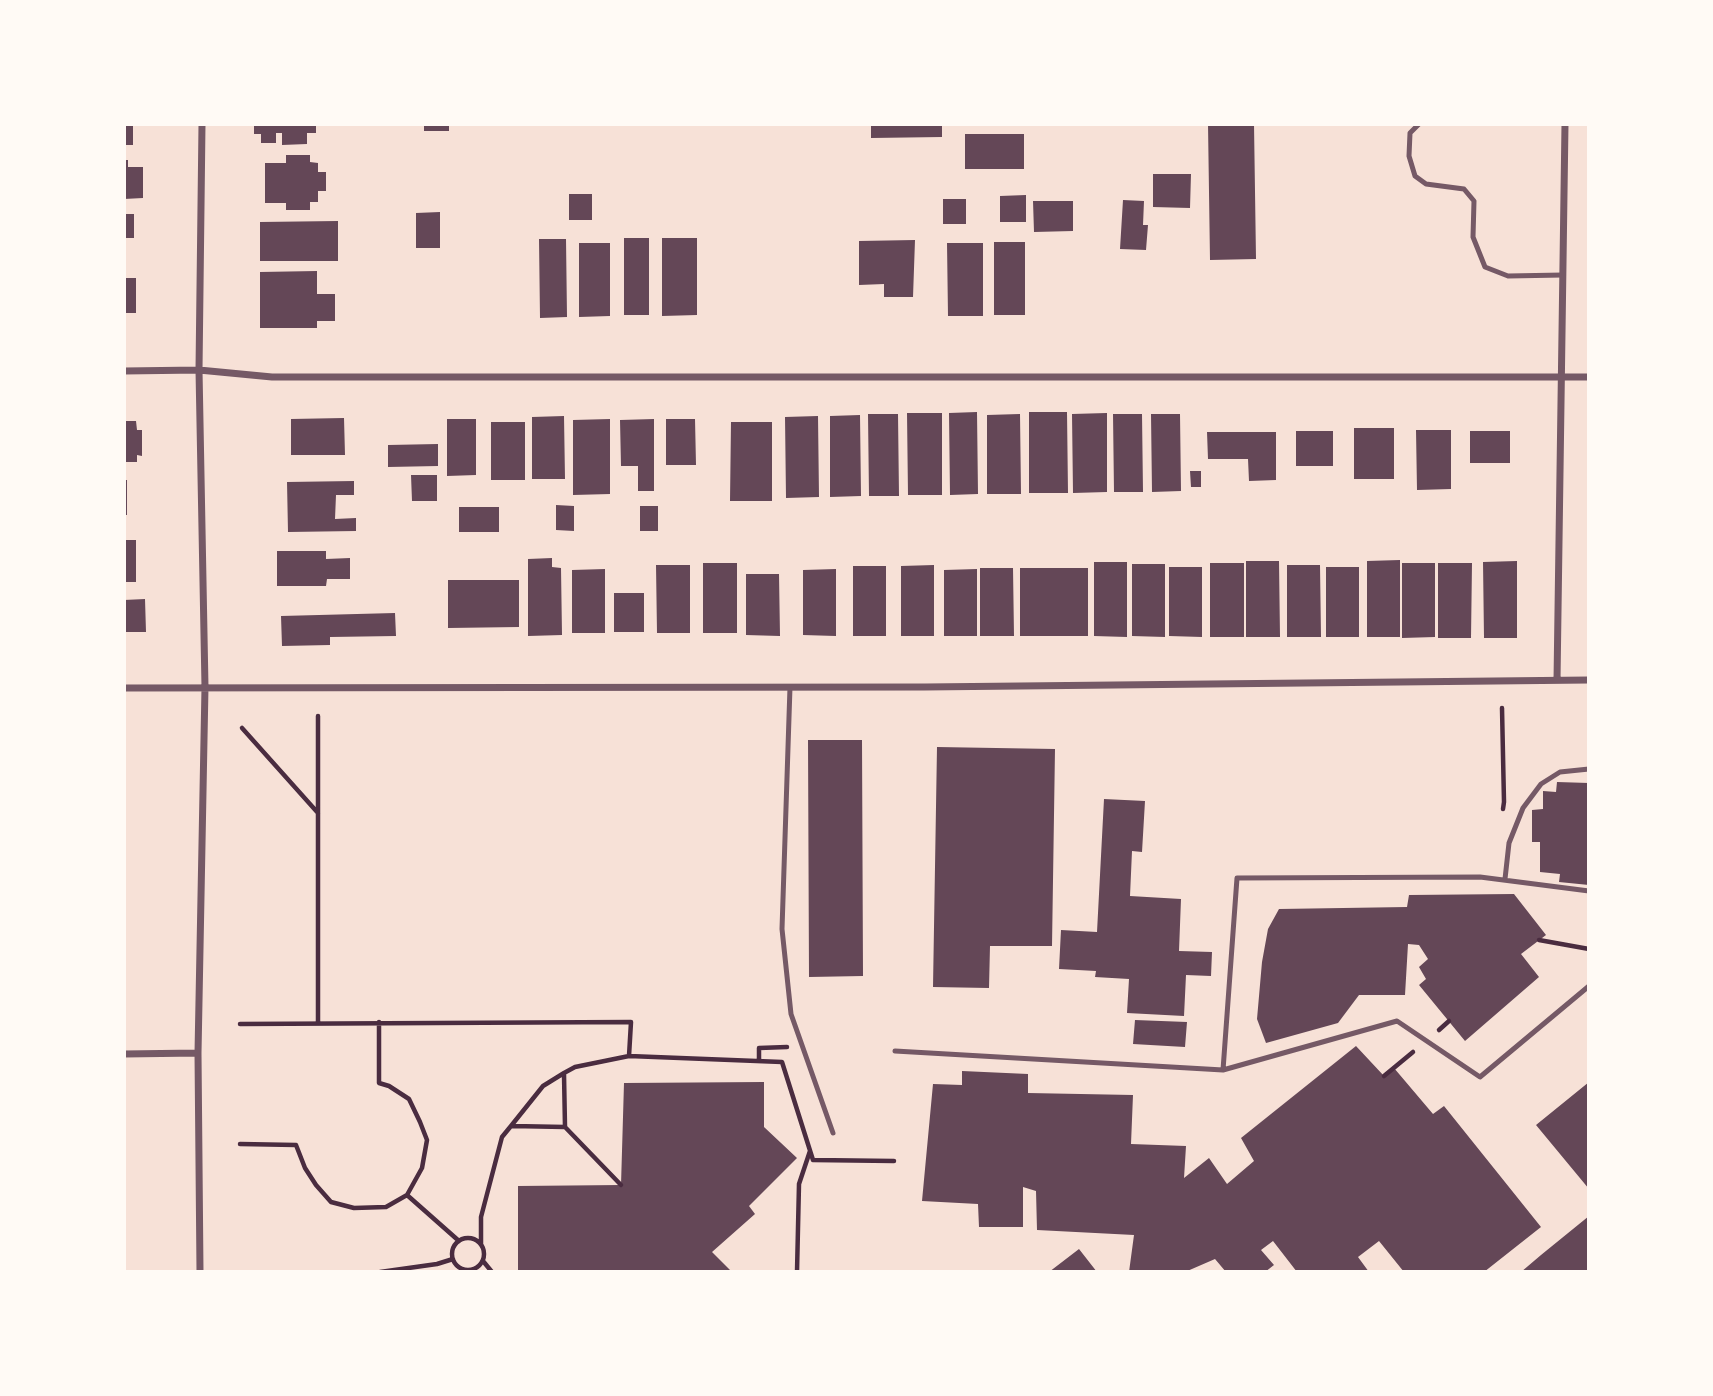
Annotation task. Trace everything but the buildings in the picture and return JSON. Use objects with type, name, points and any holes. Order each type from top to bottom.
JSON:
[{"type":"street","points":[[200,1272],[198,1053],[205,687],[199,370],[202,124]]},
{"type":"street","points":[[1557,680],[1565,124]]},
{"type":"street","points":[[124,370],[199,370],[272,377],[1589,377]]},
{"type":"street","points":[[124,688],[790,687],[1589,680]]},
{"type":"street","points":[[124,1054],[198,1053]]},
{"type":"lane","points":[[1419,124],[1410,133],[1409,156],[1415,176],[1426,184],[1464,189],[1474,201],[1473,237],[1485,267],[1508,276],[1563,275]]},
{"type":"lane","points":[[790,687],[782,929],[791,1014],[832,1133]]},
{"type":"lane","points":[[1505,879],[1509,843],[1523,808],[1541,784],[1560,772],[1589,769]]},
{"type":"lane","points":[[1223,1070],[1237,878],[1480,877],[1589,891]]},
{"type":"lane","points":[[895,1051],[1223,1070],[1397,1021],[1480,1077],[1589,986]]},
{"type":"path","points":[[1502,708],[1502,815]]},
{"type":"path","points":[[318,716],[318,1022]]},
{"type":"path","points":[[242,728],[319,815]]},
{"type":"path","points":[[1539,940],[1589,949]]},
{"type":"path","points":[[240,1144],[296,1146],[304,1168],[331,1202],[354,1208],[386,1207],[407,1195],[422,1168],[427,1140],[409,1099],[379,1083],[379,1022]]},
{"type":"path","points":[[240,1024],[631,1022],[629,1056]]},
{"type":"path","points":[[759,1061],[759,1048],[788,1047]]},
{"type":"path","points":[[481,1244],[470,1238],[459,1241],[454,1248],[453,1259],[459,1267],[466,1270],[475,1269],[483,1261],[481,1217],[502,1138],[511,1126],[544,1086],[564,1073],[575,1067],[629,1056],[782,1062],[813,1160],[894,1161]]},
{"type":"path","points":[[564,1073],[565,1127],[621,1185]]},
{"type":"path","points":[[511,1126],[565,1127]]},
{"type":"path","points":[[797,1272],[799,1184],[810,1150]]},
{"type":"path","points":[[407,1195],[459,1241]]},
{"type":"path","points":[[380,1272],[437,1264],[453,1259]]},
{"type":"path","points":[[483,1261],[492,1272]]}]
